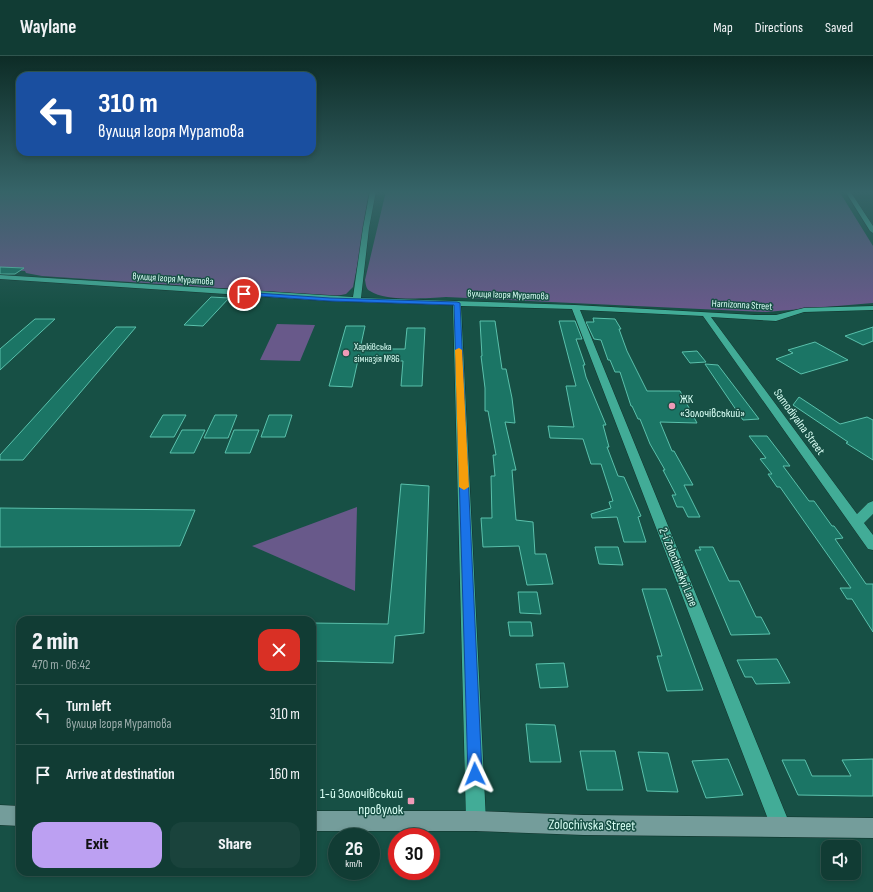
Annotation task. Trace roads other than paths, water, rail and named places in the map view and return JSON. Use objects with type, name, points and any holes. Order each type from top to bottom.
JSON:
[{"type":"street","points":[[357,300],[366,230]]},
{"type":"street","name":"вулиця Ігоря Муратова","points":[[0,278],[357,300],[575,307],[705,314]]},
{"type":"street","points":[[457,303],[476,821]]},
{"type":"street","name":"2-i Zolochivskyi Lane","points":[[575,307],[780,828]]},
{"type":"street","name":"Harnizonna Street","points":[[705,314],[766,319],[776,318],[804,310],[873,308]]},
{"type":"street","name":"Samodiyalna Street","points":[[705,314],[873,545]]},
{"type":"street","points":[[856,522],[873,506]]},
{"type":"street","points":[[0,816],[16,816]]},
{"type":"street","name":"Zolochivska Street","points":[[316,821],[476,821],[584,825],[873,828]]},
{"type":"place","name":"Харківська гімназія №86","points":[[346,353]]},
{"type":"place","name":"ЖК «Золочівський»","points":[[672,406]]},
{"type":"place","name":"1-й Золочівський провулок","points":[[411,801]]}]
